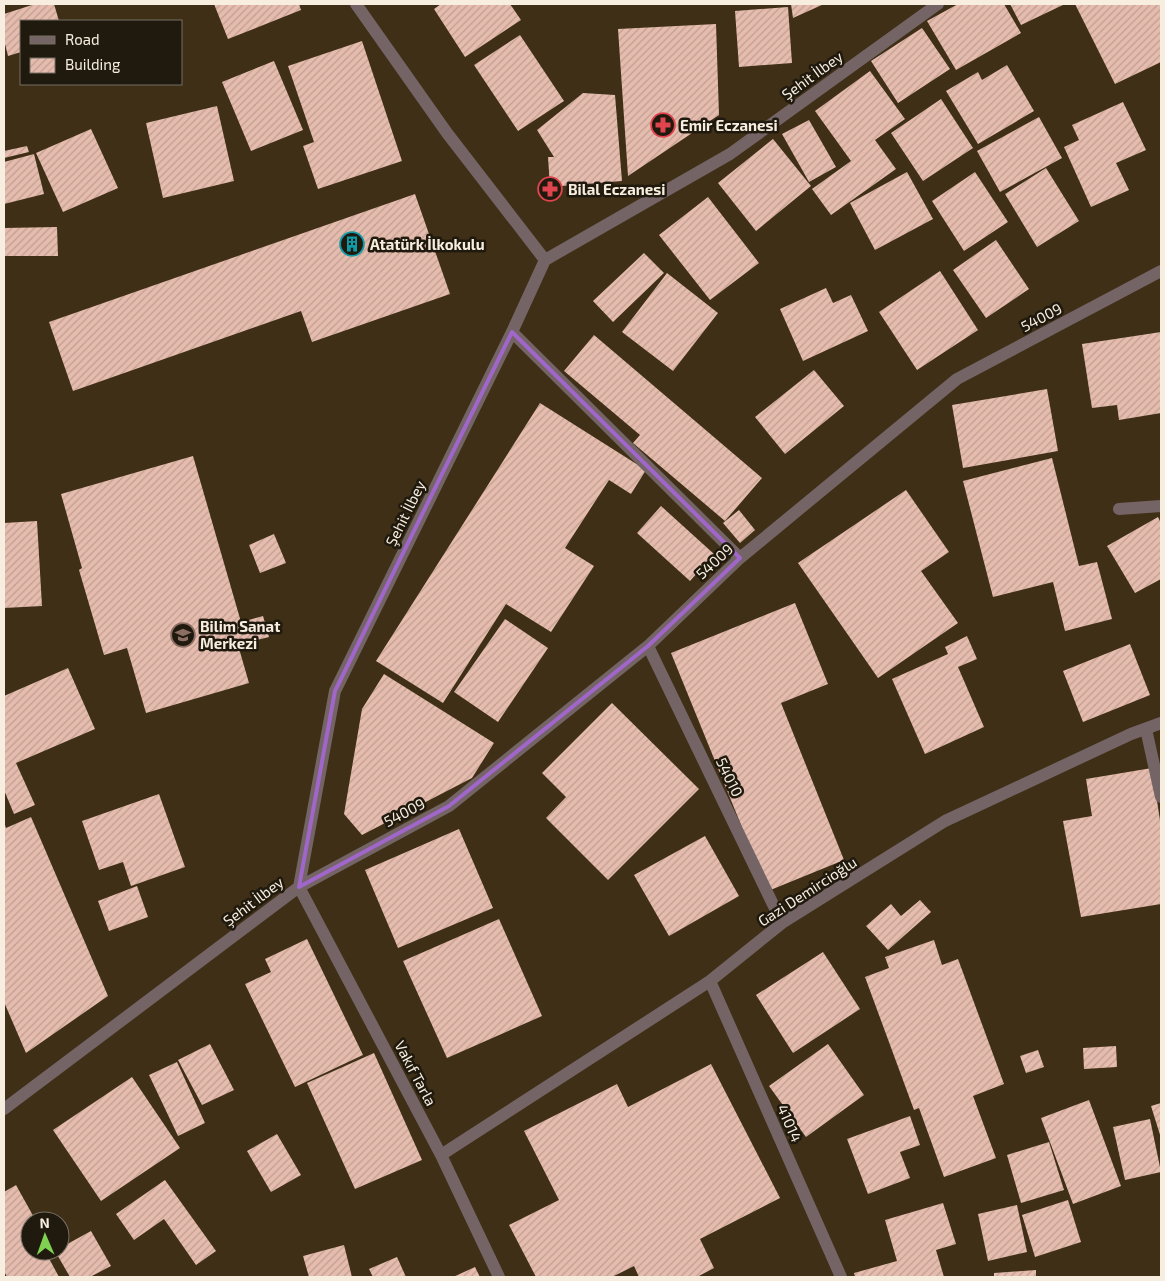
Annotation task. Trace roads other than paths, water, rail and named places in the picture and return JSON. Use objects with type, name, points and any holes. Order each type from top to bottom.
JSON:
[{"type":"street","points":[[356,4],[447,133],[545,260]]},
{"type":"street","name":"Şehit İlbey","points":[[4,1109],[299,888],[335,691],[512,332],[545,260],[730,154],[938,4]]},
{"type":"street","name":"54009","points":[[299,888],[449,806],[648,646],[740,558],[957,379],[1161,271]]},
{"type":"street","points":[[512,332],[740,558]]},
{"type":"street","points":[[1119,509],[1161,506]]},
{"type":"street","name":"54010","points":[[648,646],[782,922]]},
{"type":"street","name":"Gazi Demircioğlu","points":[[441,1155],[710,981],[782,922],[945,821],[1131,734],[1161,723]]},
{"type":"street","points":[[1146,729],[1161,797]]},
{"type":"street","name":"Vakıf Tarla","points":[[299,888],[441,1155],[499,1277]]},
{"type":"street","name":"41014","points":[[710,981],[841,1277]]},
{"type":"place","name":"Emir Eczanesi","points":[[663,125]]},
{"type":"place","name":"Bilal Eczanesi","points":[[550,189]]},
{"type":"place","name":"Atatürk İlkokulu","points":[[352,244]]},
{"type":"place","name":"Bilim Sanat Merkezi","points":[[183,635]]}]
